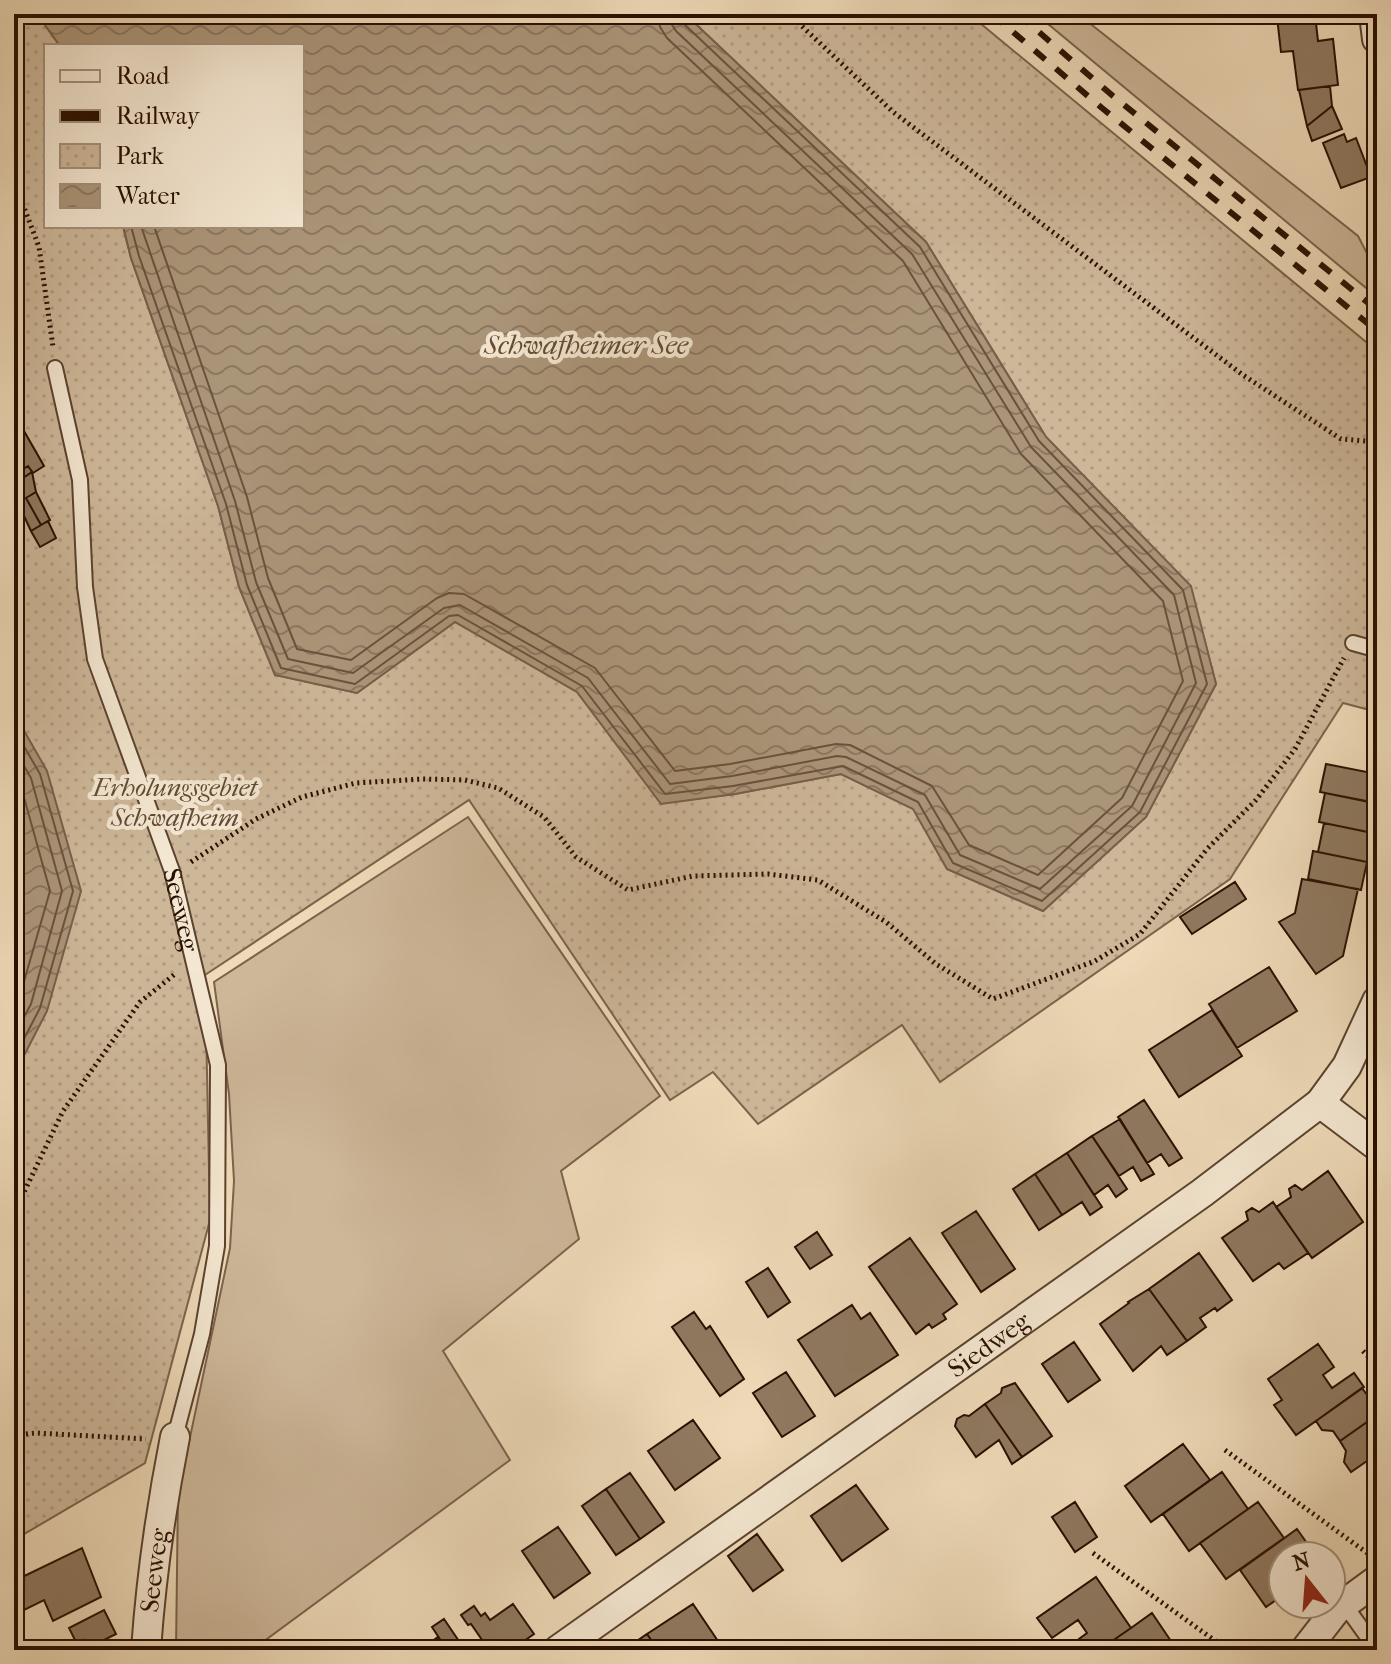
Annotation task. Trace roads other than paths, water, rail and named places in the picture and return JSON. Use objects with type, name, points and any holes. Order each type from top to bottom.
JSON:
[{"type":"street","points":[[1374,14],[1377,39]]},
{"type":"street","name":"Siedweg","points":[[558,1650],[1176,1211],[1320,1103],[1347,1066],[1377,1001]]},
{"type":"street","points":[[1320,1103],[1377,1146]]},
{"type":"street","name":"Seeweg","points":[[146,1650],[161,1504],[175,1437]]},
{"type":"street","points":[[1347,1602],[1377,1580]]},
{"type":"street","points":[[1305,1650],[1328,1620]]},
{"type":"lane","name":"Seeweg","points":[[55,368],[80,480],[85,587],[95,659],[172,871],[218,1065],[217,1246],[202,1334],[175,1437]]},
{"type":"lane","points":[[1353,643],[1371,648],[1377,646]]},
{"type":"lane","points":[[1347,1608],[1377,1650]]},
{"type":"water","name":"Schwafheimer See","points":[[37,14],[685,14],[926,242],[1046,437],[1191,586],[1216,684],[1146,817],[1043,911],[947,869],[913,809],[841,774],[661,804],[577,692],[455,622],[357,693],[275,675],[239,587],[218,506],[131,258],[124,228],[304,228],[304,44],[59,44]]},
{"type":"water","points":[[14,713],[47,771],[81,891],[47,1011],[14,1075]]},
{"type":"railway","points":[[992,14],[1102,108],[1377,331]]},
{"type":"railway","points":[[1018,14],[1113,96],[1377,310]]},
{"type":"park label","name":"Erholungsgebiet Schwafheim","points":[[175,802]]}]
